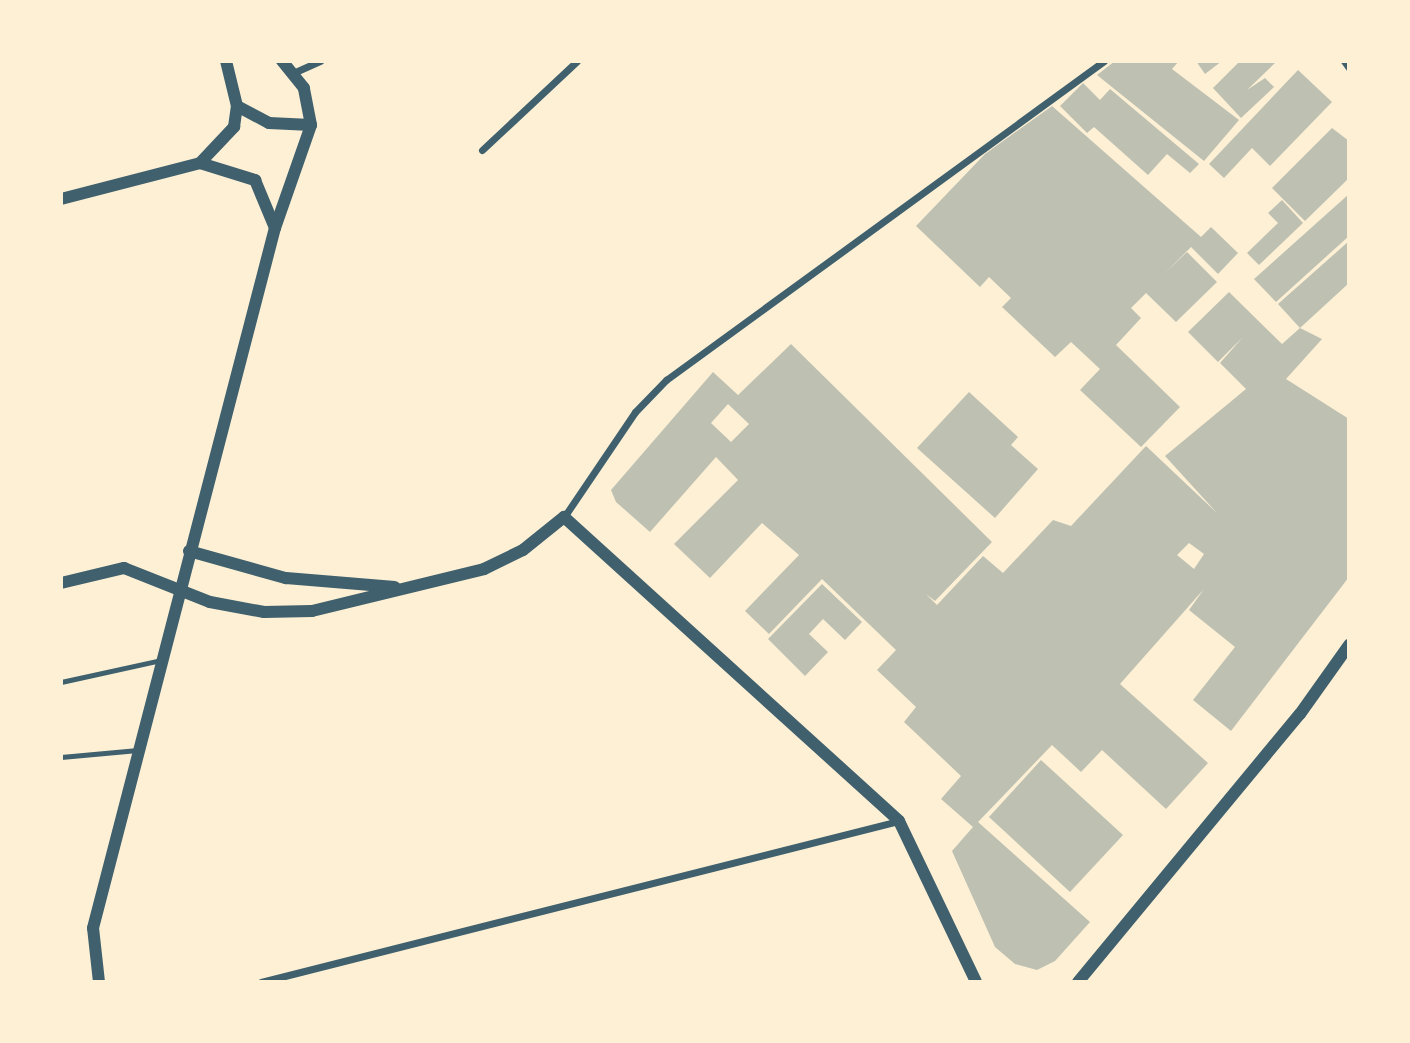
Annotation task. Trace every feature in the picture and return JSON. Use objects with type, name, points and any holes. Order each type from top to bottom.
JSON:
[{"type":"street","points":[[61,199],[200,163],[229,137],[237,106],[226,61]]},
{"type":"street","points":[[99,982],[93,928],[275,228],[311,125],[312,108],[293,73],[282,61]]},
{"type":"street","points":[[293,73],[320,61]]},
{"type":"street","points":[[482,150],[577,61]]},
{"type":"street","points":[[61,583],[124,568],[181,591],[264,612],[351,605],[402,587],[484,569],[523,550],[564,517],[635,412],[666,380],[1104,61]]},
{"type":"street","points":[[1343,61],[1349,68]]},
{"type":"street","points":[[237,106],[269,123],[311,125]]},
{"type":"street","points":[[200,163],[255,180],[275,228]]},
{"type":"street","points":[[564,517],[899,821],[976,982]]},
{"type":"street","points":[[189,551],[286,578],[402,587]]},
{"type":"street","points":[[1078,982],[1300,714],[1349,645]]},
{"type":"street","points":[[261,982],[899,821]]},
{"type":"lane","points":[[61,681],[162,660]]},
{"type":"lane","points":[[61,757],[138,750]]},
{"type":"building","points":[[1115,61],[1179,61],[1172,69],[1239,120],[1204,161],[1097,75]]},
{"type":"building","points":[[1196,61],[1222,61],[1205,74]]},
{"type":"building","points":[[1240,61],[1275,63],[1247,90],[1265,78],[1274,87],[1241,118],[1213,88]]},
{"type":"building","points":[[1298,70],[1332,102],[1270,166],[1252,148],[1224,178],[1209,164]]},
{"type":"building","points":[[1083,83],[1100,100],[1110,89],[1199,164],[1190,173],[1167,154],[1148,175],[1094,127],[1087,133],[1060,106]]},
{"type":"building","points":[[1052,106],[1201,237],[1211,227],[1238,253],[1218,274],[1191,247],[1165,273],[1187,252],[1217,282],[1176,322],[1146,293],[1131,308],[1141,318],[1116,345],[1180,407],[1141,447],[1080,390],[1100,369],[1071,342],[1055,357],[1002,307],[1011,298],[989,277],[980,287],[916,226],[985,154]]},
{"type":"building","points":[[1332,128],[1349,141],[1349,178],[1305,221],[1272,188]]},
{"type":"building","points":[[1349,194],[1349,236],[1276,302],[1254,279]]},
{"type":"building","points":[[1282,200],[1303,223],[1259,265],[1247,253],[1278,223],[1268,213]]},
{"type":"building","points":[[1349,241],[1349,283],[1300,328],[1278,304]]},
{"type":"building","points":[[1229,292],[1282,344],[1300,328],[1322,339],[1286,379],[1349,419],[1349,577],[1231,731],[1193,700],[1235,647],[1189,610],[1204,589],[1120,684],[1208,763],[1166,809],[1102,750],[1081,772],[1052,745],[978,822],[1090,922],[1055,961],[1037,970],[1015,964],[995,947],[952,851],[973,827],[941,799],[961,776],[904,722],[916,707],[877,670],[896,650],[822,579],[769,634],[745,611],[799,555],[762,523],[710,578],[674,544],[738,480],[716,457],[650,532],[616,502],[611,490],[713,372],[738,395],[791,344],[992,542],[935,601],[926,594],[937,605],[983,556],[1003,573],[1053,520],[1071,526],[1146,446],[1217,513],[1165,456],[1246,389],[1220,363],[1243,337],[1218,362],[1188,332]],"holes":[[[728,404],[749,424],[731,442],[711,423]],[[1189,543],[1204,554],[1194,569],[1177,555]]]},
{"type":"building","points":[[969,392],[1018,437],[1011,445],[1038,469],[995,518],[917,448]]},
{"type":"building","points":[[822,584],[862,622],[845,640],[823,619],[809,634],[828,652],[805,676],[768,639]]},
{"type":"building","points":[[1041,760],[1123,835],[1070,892],[989,817]]}]
